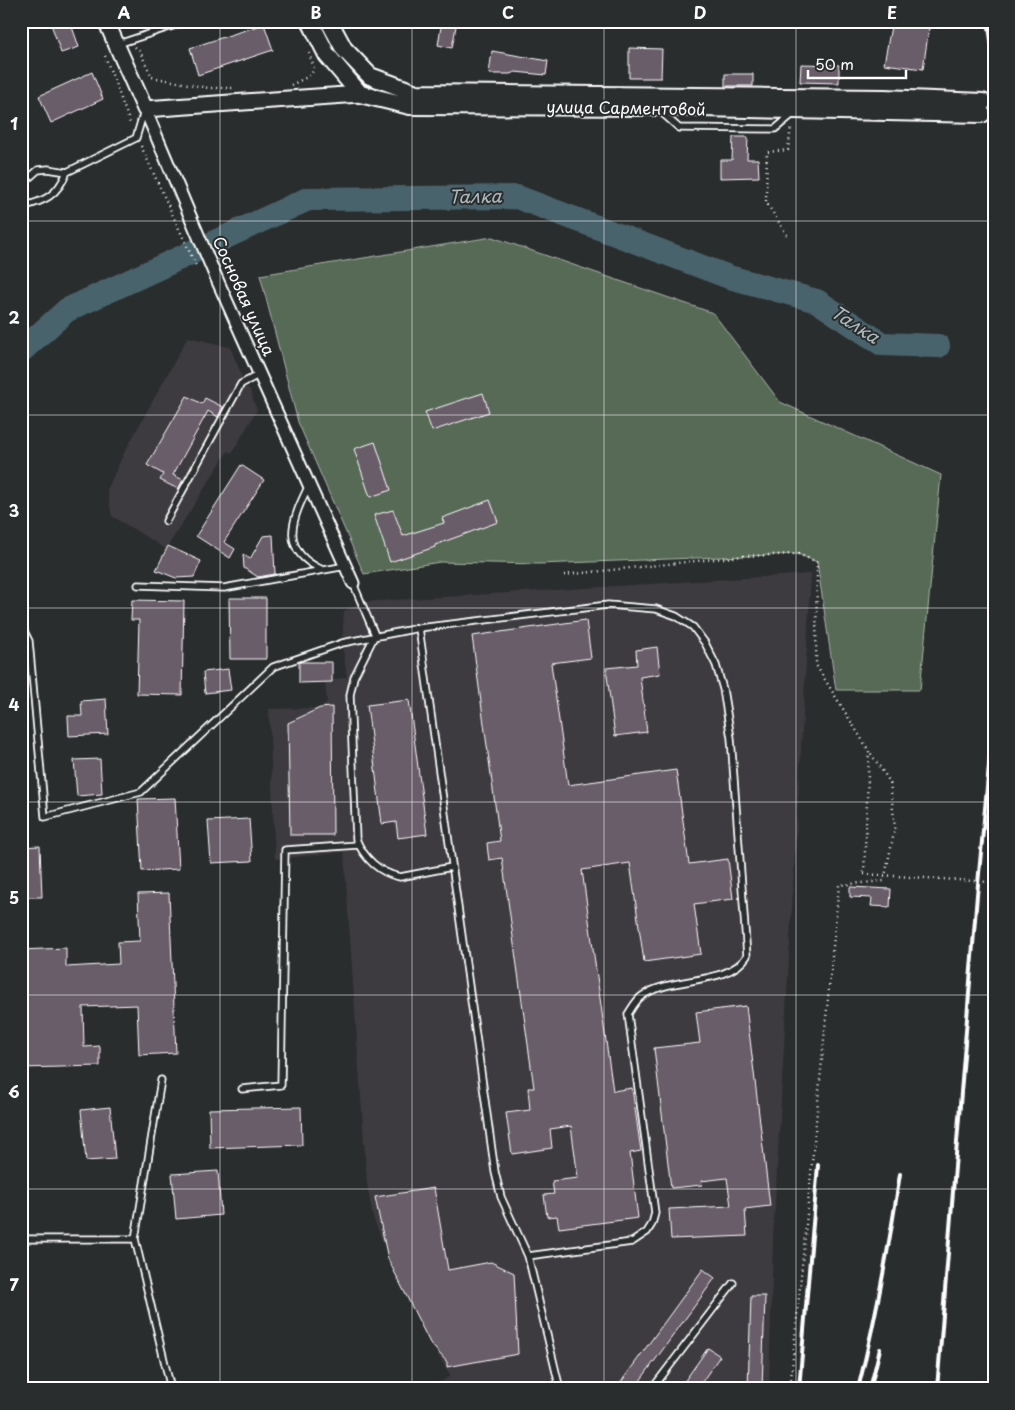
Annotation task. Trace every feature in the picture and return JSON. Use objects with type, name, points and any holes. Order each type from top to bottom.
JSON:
[{"type":"main road","points":[[310,21],[327,55],[360,94]]},
{"type":"main road","name":"улица Сарментовой","points":[[329,21],[344,49],[370,76],[416,94],[983,108]]},
{"type":"main road","name":"улица Сарментовой","points":[[360,94],[410,106],[656,108],[794,116],[885,106]]},
{"type":"street","name":"Сосновая улица","points":[[106,21],[122,43],[145,109],[188,213],[353,583]]},
{"type":"street","points":[[145,109],[360,94]]},
{"type":"lane","points":[[122,43],[188,21]]},
{"type":"lane","points":[[21,185],[38,170],[48,169],[67,172],[136,138],[145,109]]},
{"type":"lane","points":[[21,208],[44,202],[61,186],[67,172]]},
{"type":"lane","points":[[166,521],[241,384],[260,374]]},
{"type":"lane","points":[[310,485],[295,513],[292,530],[297,552],[308,563],[323,570]]},
{"type":"lane","points":[[138,585],[224,588],[346,566]]},
{"type":"lane","points":[[353,583],[375,635],[354,677],[350,695],[356,839],[358,845],[374,865],[392,876],[400,878],[452,867]]},
{"type":"lane","points":[[21,625],[30,641],[45,817],[141,792],[273,666],[342,643],[375,635],[419,628],[608,605],[656,609],[676,616],[693,627],[705,643],[716,665],[723,689],[731,738],[747,956],[733,970],[650,992],[636,1002],[628,1014],[654,1213],[652,1224],[646,1232],[632,1242],[528,1256]]},
{"type":"lane","points":[[419,628],[495,1172],[501,1197],[528,1256],[560,1389]]},
{"type":"lane","points":[[242,1089],[282,1085],[285,850],[358,845]]},
{"type":"lane","points":[[161,1080],[136,1239],[171,1389]]},
{"type":"lane","points":[[21,1239],[136,1239]]},
{"type":"lane","points":[[652,1389],[733,1284]]},
{"type":"path","points":[[122,43],[140,52],[152,77],[208,88],[235,88]]},
{"type":"path","points":[[291,85],[311,75],[314,68],[308,52]]},
{"type":"path","points":[[787,235],[766,202],[767,152],[788,150],[794,116]]},
{"type":"path","points":[[176,220],[199,272]]},
{"type":"path","points":[[564,575],[743,556],[798,554],[817,562],[816,666],[890,782],[895,828],[884,881],[839,885],[790,1389]]},
{"type":"path","points":[[869,750],[864,874],[994,882]]},
{"type":"shaded area","points":[[188,337],[230,347],[242,376],[240,381],[243,388],[249,388],[257,410],[232,453],[228,451],[166,549],[112,516],[107,490],[123,455]]},
{"type":"shaded area","points":[[811,574],[773,1238],[769,1389],[428,1389],[451,1376],[429,1340],[392,1266],[373,1217],[367,1184],[344,852],[275,859],[269,709],[320,708],[327,702],[325,682],[347,677],[342,643],[344,611],[362,602]]},
{"type":"green space","points":[[492,237],[713,313],[780,402],[941,475],[920,690],[836,690],[817,562],[798,554],[539,564],[440,562],[364,574],[298,422],[260,275]]},
{"type":"building","points":[[50,21],[70,21],[79,47],[61,53]]},
{"type":"building","points":[[442,21],[457,21],[452,48],[438,45]]},
{"type":"building","points":[[892,21],[930,21],[923,69],[884,64]]},
{"type":"building","points":[[264,24],[273,50],[198,75],[190,48]]},
{"type":"building","points":[[629,48],[662,49],[661,78],[629,78]]},
{"type":"building","points":[[492,51],[548,61],[546,75],[515,72],[510,74],[489,74]]},
{"type":"building","points":[[801,64],[839,65],[839,83],[800,82]]},
{"type":"building","points":[[92,72],[103,99],[51,123],[39,96]]},
{"type":"building","points":[[725,74],[753,74],[753,86],[725,86]]},
{"type":"building","points":[[733,137],[748,137],[747,159],[758,159],[759,177],[720,178],[720,160],[732,160]]},
{"type":"building","points":[[483,393],[489,412],[432,431],[425,412]]},
{"type":"building","points":[[187,396],[202,404],[205,398],[223,407],[218,417],[208,411],[173,475],[183,480],[178,489],[160,480],[163,474],[147,465]]},
{"type":"building","points":[[375,442],[391,490],[370,497],[354,449]]},
{"type":"building","points":[[241,465],[264,480],[224,542],[235,549],[230,558],[196,536]]},
{"type":"building","points":[[490,500],[498,522],[435,545],[435,547],[390,562],[374,515],[393,510],[403,536],[444,523],[442,518]]},
{"type":"building","points":[[273,535],[275,574],[258,577],[244,568],[243,554],[250,559],[263,536]]},
{"type":"building","points":[[168,546],[201,561],[194,577],[176,578],[156,570]]},
{"type":"building","points":[[229,598],[266,598],[266,659],[230,659]]},
{"type":"building","points":[[132,600],[184,601],[182,695],[137,694],[139,620],[131,620]]},
{"type":"building","points":[[586,620],[591,658],[551,663],[568,785],[676,770],[689,864],[728,859],[733,899],[694,904],[701,954],[644,962],[630,863],[582,870],[613,1091],[632,1088],[641,1151],[630,1153],[638,1218],[559,1228],[557,1216],[547,1217],[544,1195],[554,1194],[552,1181],[578,1178],[571,1126],[550,1129],[552,1148],[512,1154],[506,1113],[530,1110],[528,1088],[534,1088],[502,858],[489,860],[488,853],[487,843],[500,841],[472,636]]},
{"type":"building","points":[[657,647],[660,674],[640,677],[647,732],[615,736],[606,668],[637,665],[636,650]]},
{"type":"building","points":[[332,662],[332,682],[299,683],[299,663]]},
{"type":"building","points":[[228,669],[231,690],[205,693],[203,672]]},
{"type":"building","points":[[106,699],[108,734],[69,736],[68,716],[82,716],[81,701]]},
{"type":"building","points":[[409,700],[427,834],[398,838],[396,822],[382,824],[367,705]]},
{"type":"building","points":[[332,707],[333,835],[290,835],[288,723],[320,708]]},
{"type":"building","points":[[100,759],[102,794],[77,796],[74,760]]},
{"type":"building","points":[[175,798],[179,869],[142,871],[138,799]]},
{"type":"building","points":[[249,819],[252,861],[211,863],[208,821]]},
{"type":"building","points":[[40,846],[42,897],[21,897],[21,847]]},
{"type":"building","points":[[850,887],[891,889],[890,907],[871,906],[872,898],[850,897]]},
{"type":"building","points":[[169,893],[176,1053],[139,1055],[137,1005],[83,1007],[84,1047],[100,1046],[100,1066],[21,1068],[21,950],[66,948],[66,967],[119,964],[118,942],[140,941],[138,894]]},
{"type":"building","points":[[746,1006],[770,1206],[745,1209],[747,1236],[671,1239],[669,1209],[731,1206],[727,1178],[701,1181],[702,1185],[671,1188],[654,1048],[700,1043],[696,1012]]},
{"type":"building","points":[[110,1107],[115,1159],[86,1161],[81,1110]]},
{"type":"building","points":[[301,1107],[302,1145],[210,1148],[209,1109]]},
{"type":"building","points":[[218,1171],[221,1215],[176,1219],[172,1174]]},
{"type":"building","points":[[434,1188],[448,1270],[491,1262],[514,1273],[518,1354],[447,1367],[447,1362],[430,1343],[388,1259],[375,1197]]},
{"type":"building","points":[[703,1269],[715,1278],[634,1389],[616,1389]]},
{"type":"building","points":[[751,1296],[765,1296],[762,1389],[748,1389]]},
{"type":"building","points":[[708,1348],[720,1356],[697,1389],[679,1389]]},
{"type":"waterway","name":"Талка","points":[[21,351],[67,310],[308,199],[517,197],[729,277],[817,301],[882,344],[938,346]]},
{"type":"railway","points":[[988,21],[994,59]]},
{"type":"railway","points":[[937,1389],[977,895],[994,712]]},
{"type":"railway","points":[[799,1389],[818,1165]]},
{"type":"railway","points":[[858,1389],[882,1282],[900,1174]]},
{"type":"railway","points":[[870,1389],[880,1349]]}]
